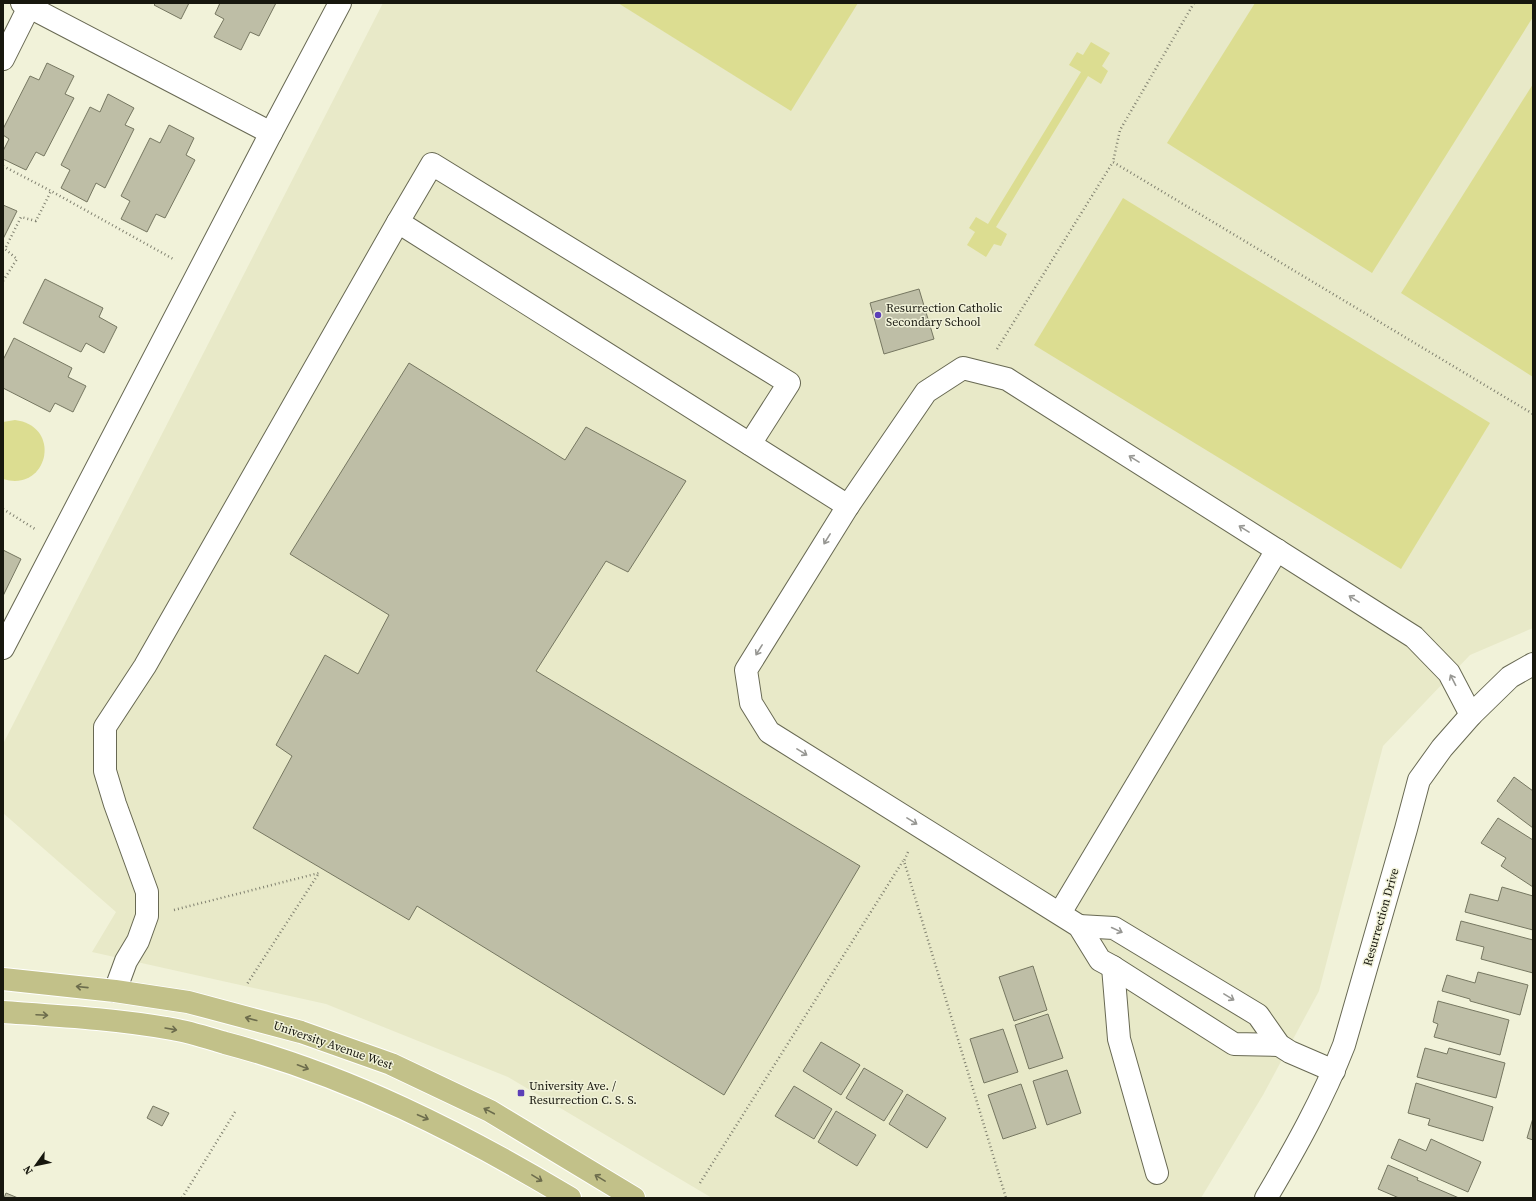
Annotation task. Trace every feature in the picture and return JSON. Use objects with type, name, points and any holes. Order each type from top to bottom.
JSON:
[{"type":"main road","name":"University Avenue West","points":[[3,979],[115,991],[188,1002],[302,1032],[391,1064],[490,1111],[634,1198]]},
{"type":"main road","points":[[3,1012],[83,1017],[173,1029],[266,1054],[342,1082],[431,1121],[516,1166],[570,1198]]},
{"type":"street","points":[[3,648],[198,272],[340,3]]},
{"type":"street","points":[[3,59],[28,4],[271,133]]},
{"type":"street","points":[[115,991],[126,961],[138,941],[147,916],[146,892],[105,771],[105,727],[149,659],[432,164],[789,383],[750,444]]},
{"type":"street","points":[[398,222],[848,506]]},
{"type":"street","points":[[1279,1045],[1234,1044],[1100,960],[1079,926],[769,732],[750,702],[746,670],[848,506],[926,392],[963,368],[1007,379],[1414,637],[1449,673],[1471,715]]},
{"type":"street","points":[[1060,914],[1277,550]]},
{"type":"street","name":"Resurrection Drive","points":[[1266,1198],[1292,1153],[1334,1071],[1346,1038],[1419,780],[1442,748],[1471,715],[1510,677],[1533,664]]},
{"type":"street","points":[[1079,926],[1114,928],[1258,1015],[1279,1045],[1290,1052],[1334,1071]]},
{"type":"street","points":[[1113,967],[1119,1038],[1157,1173]]},
{"type":"path","points":[[982,373],[1113,162],[1120,130],[1194,3]]},
{"type":"path","points":[[1113,162],[1533,414]]},
{"type":"path","points":[[3,166],[198,272]]},
{"type":"path","points":[[3,281],[17,259],[4,249],[21,217],[36,221],[50,191]]},
{"type":"path","points":[[3,509],[57,543]]},
{"type":"path","points":[[700,1183],[904,861],[921,827]]},
{"type":"path","points":[[904,861],[1006,1198]]},
{"type":"path","points":[[147,916],[319,873],[247,984]]},
{"type":"path","points":[[182,1198],[235,1112]]},
{"type":"shaded area","name":"Resurrection Catholic Secondary School","points":[[383,3],[1533,3],[1533,628],[1470,655],[1383,746],[1319,991],[1263,1095],[1201,1198],[712,1198],[508,1077],[326,1004],[92,952],[116,912],[3,813],[3,744]]},
{"type":"green space","points":[[618,3],[858,3],[791,111]]},
{"type":"green space","points":[[1255,3],[1533,3],[1533,17],[1372,273],[1167,143]]},
{"type":"green space","points":[[1091,42],[1110,53],[1102,66],[1108,71],[1101,84],[1088,76],[996,227],[1007,234],[1001,246],[994,244],[986,257],[967,245],[975,232],[969,228],[976,217],[988,224],[1081,72],[1069,65],[1077,52],[1083,55]]},
{"type":"green space","points":[[1533,84],[1533,377],[1401,293]]},
{"type":"green space","points":[[1123,198],[1490,423],[1401,569],[1034,345]]},
{"type":"green space","points":[[15,420],[30,425],[40,434],[44,445],[44,457],[39,468],[31,477],[18,481],[3,479],[3,422]]},
{"type":"building","points":[[156,3],[189,3],[181,19],[154,5]]},
{"type":"building","points":[[220,3],[276,3],[259,36],[250,32],[241,50],[214,37],[224,19],[215,14]]},
{"type":"building","points":[[47,63],[74,76],[65,94],[74,98],[44,156],[36,152],[26,170],[3,159],[3,151],[9,139],[3,135],[3,129],[30,76],[39,80]]},
{"type":"building","points":[[108,94],[134,108],[125,125],[134,129],[105,188],[96,183],[87,202],[61,188],[70,170],[61,165],[90,107],[100,112]]},
{"type":"building","points":[[169,125],[194,138],[186,155],[195,160],[165,218],[156,214],[147,232],[121,219],[130,201],[121,196],[150,138],[160,143]]},
{"type":"building","points":[[3,205],[17,211],[3,239]]},
{"type":"building","points":[[45,279],[103,308],[99,317],[117,327],[104,353],[86,343],[81,352],[23,323]]},
{"type":"building","points":[[919,289],[934,339],[884,354],[870,303]]},
{"type":"building","points":[[14,338],[72,368],[68,377],[86,386],[73,412],[55,403],[50,412],[3,388],[3,360]]},
{"type":"building","points":[[409,363],[565,460],[586,427],[686,481],[628,572],[606,561],[536,671],[860,866],[724,1095],[417,906],[409,920],[253,828],[292,756],[276,745],[325,655],[358,674],[389,615],[290,554]]},
{"type":"building","points":[[3,550],[21,559],[3,596]]},
{"type":"building","points":[[1514,777],[1533,791],[1533,828],[1497,801]]},
{"type":"building","points":[[1498,818],[1533,840],[1533,887],[1501,866],[1506,858],[1481,843]]},
{"type":"building","points":[[1502,887],[1533,896],[1533,930],[1465,912],[1470,894],[1498,901]]},
{"type":"building","points":[[1461,921],[1533,940],[1533,973],[1481,959],[1484,947],[1456,940]]},
{"type":"building","points":[[1033,966],[1047,1010],[1014,1021],[999,977]]},
{"type":"building","points":[[1478,972],[1528,985],[1520,1015],[1470,1001],[1470,999],[1442,991],[1447,975],[1475,983]]},
{"type":"building","points":[[1438,1001],[1509,1020],[1500,1055],[1434,1037],[1438,1024],[1433,1022]]},
{"type":"building","points":[[1048,1014],[1063,1058],[1029,1069],[1015,1025]]},
{"type":"building","points":[[1003,1029],[1018,1072],[984,1083],[970,1039]]},
{"type":"building","points":[[821,1042],[860,1065],[841,1095],[803,1071]]},
{"type":"building","points":[[1425,1048],[1447,1054],[1449,1048],[1505,1063],[1496,1098],[1417,1077]]},
{"type":"building","points":[[864,1068],[903,1091],[884,1121],[846,1098]]},
{"type":"building","points":[[1067,1070],[1081,1113],[1047,1125],[1033,1081]]},
{"type":"building","points":[[1416,1083],[1493,1107],[1483,1141],[1428,1125],[1430,1119],[1408,1113]]},
{"type":"building","points":[[1021,1084],[1036,1128],[1003,1139],[988,1095]]},
{"type":"building","points":[[794,1086],[832,1109],[814,1139],[775,1116]]},
{"type":"building","points":[[907,1094],[946,1118],[927,1148],[889,1124]]},
{"type":"building","points":[[153,1106],[169,1113],[162,1126],[147,1118]]},
{"type":"building","points":[[836,1111],[876,1135],[857,1166],[818,1142]]},
{"type":"building","points":[[1533,1118],[1533,1140],[1527,1138]]},
{"type":"building","points":[[1399,1139],[1426,1151],[1431,1139],[1481,1162],[1468,1192],[1391,1158]]},
{"type":"building","points":[[1388,1165],[1418,1178],[1417,1180],[1459,1198],[1399,1198],[1378,1189]]},
{"type":"building","points":[[6,1193],[18,1198],[4,1198]]},
{"type":"place","name":"Resurrection Catholic Secondary School","points":[[878,315]]},
{"type":"place","name":"University Ave. / Resurrection C. S. S.","points":[[521,1093]]}]
